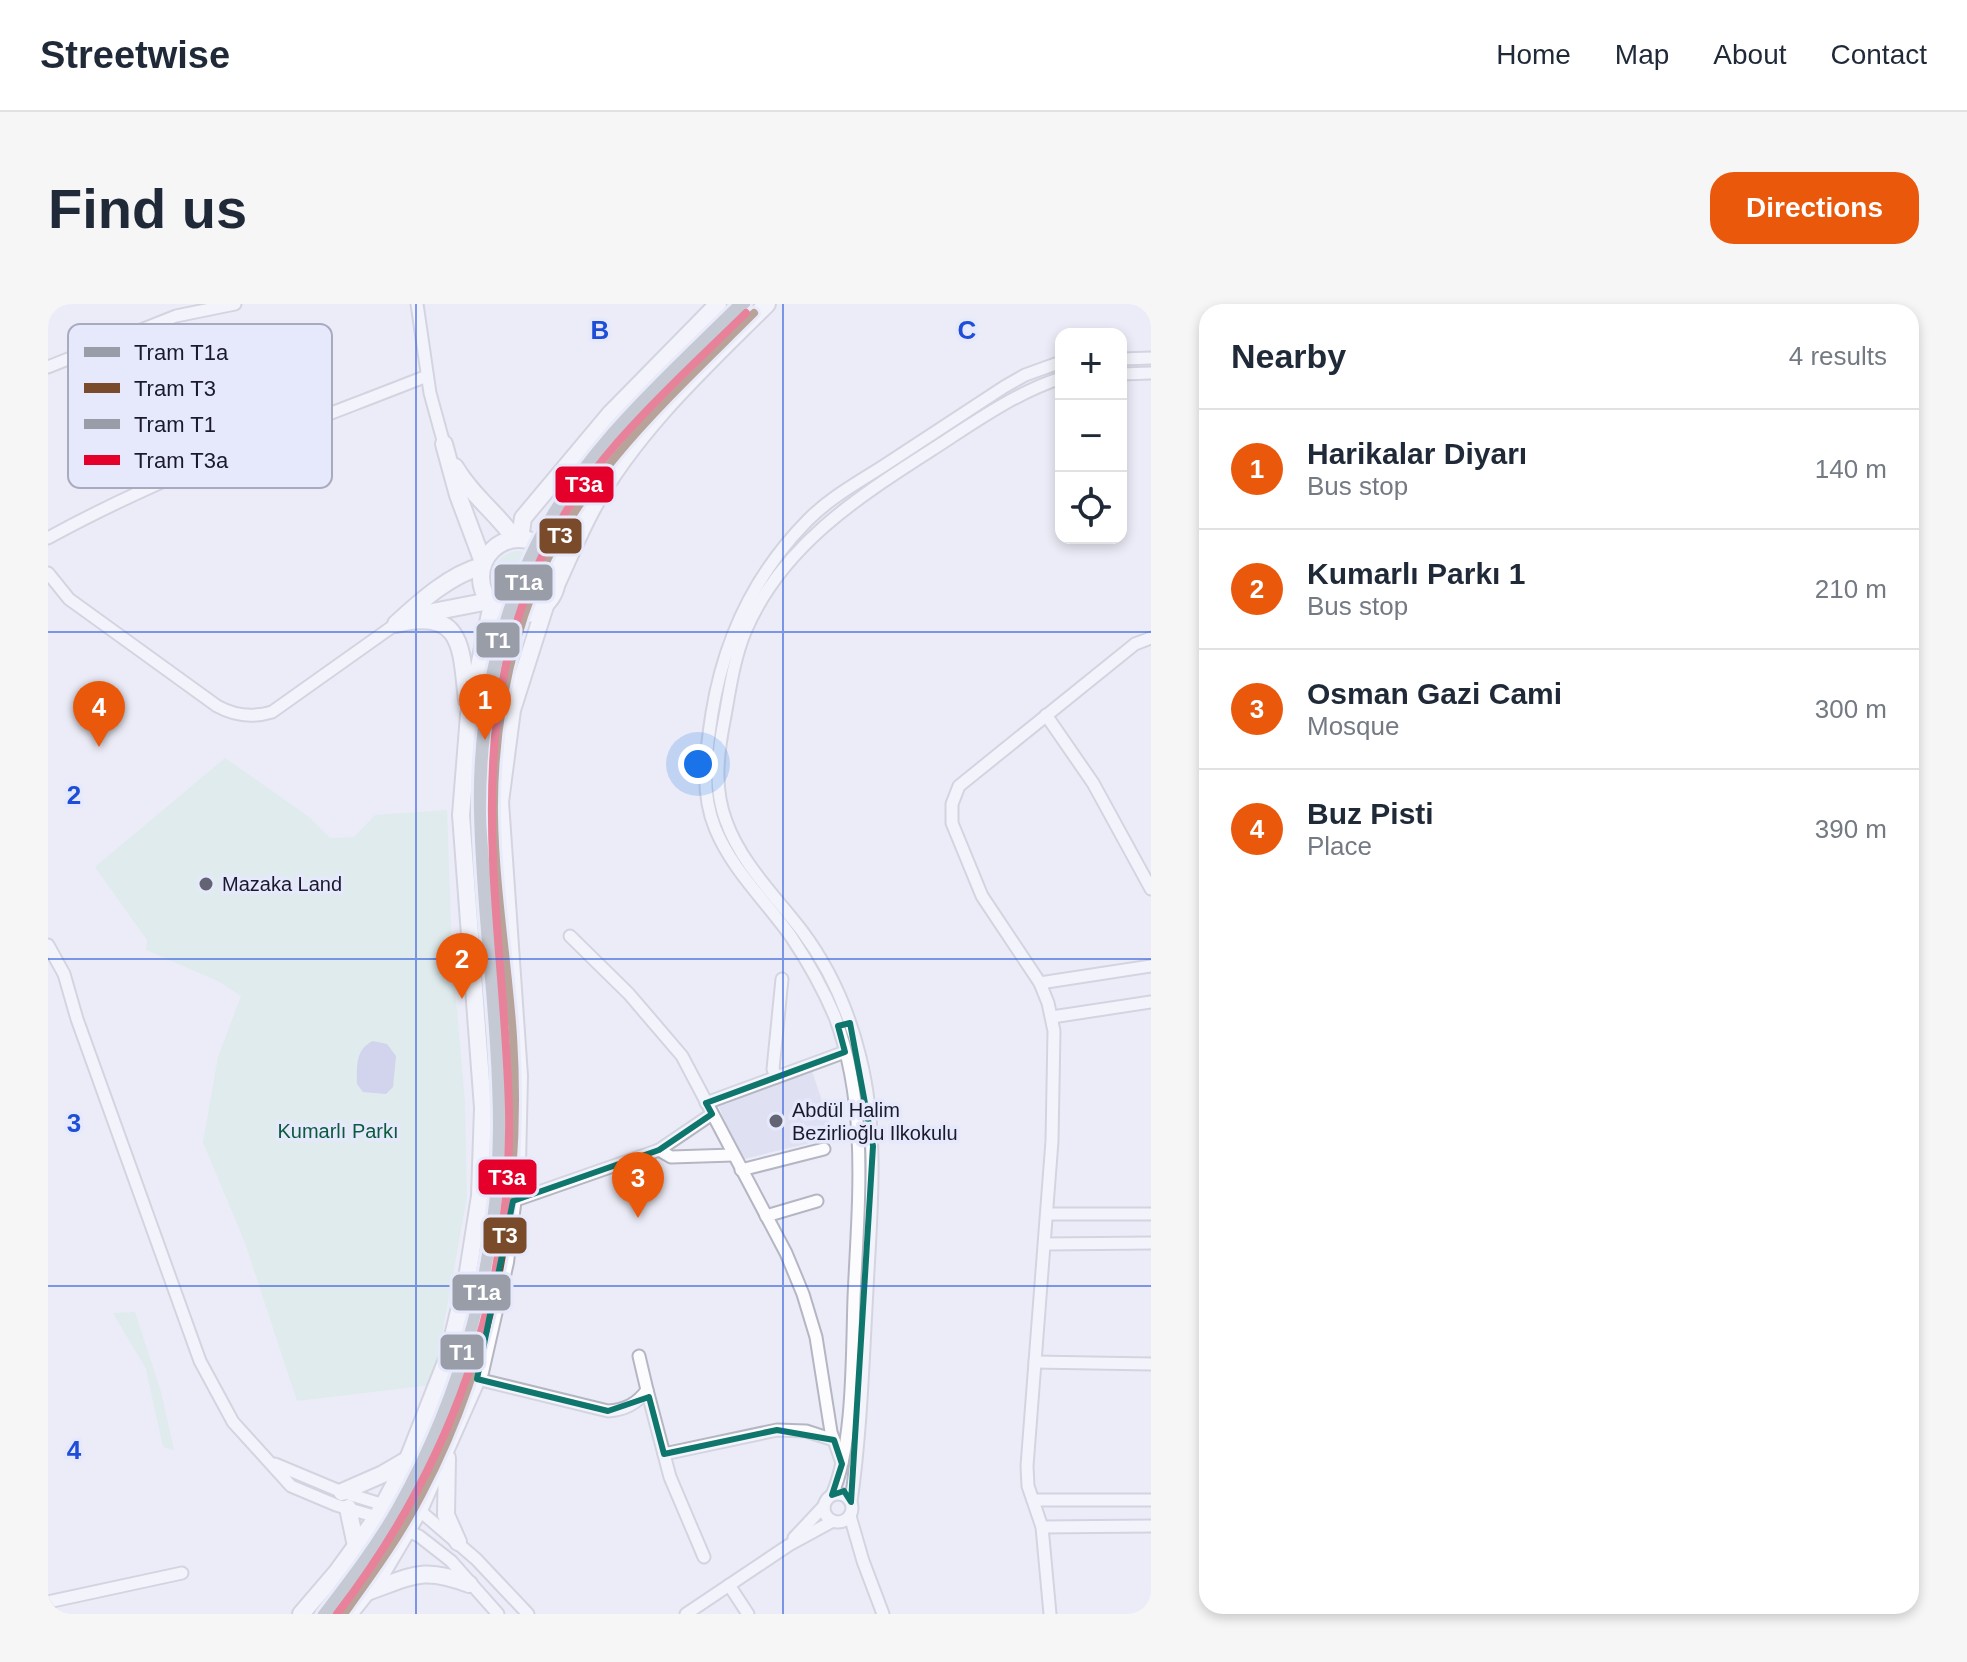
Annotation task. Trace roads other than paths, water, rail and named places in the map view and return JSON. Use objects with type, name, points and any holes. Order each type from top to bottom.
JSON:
[{"type":"highway","points":[[517,539],[523,518],[611,413],[718,304]]},
{"type":"highway","points":[[349,1614],[383,1571],[419,1510],[447,1448],[477,1379],[505,1262],[517,1164],[519,1076],[500,802],[512,710],[545,606],[594,505],[626,457],[670,401],[767,304]]},
{"type":"highway","points":[[444,444],[462,480],[517,539]]},
{"type":"highway","points":[[444,444],[458,495],[483,564],[482,588],[490,602],[507,614],[519,615],[533,613],[545,606]]},
{"type":"highway","points":[[396,624],[441,587],[483,564],[493,548],[517,539],[535,542],[550,554],[557,568],[557,583]]},
{"type":"highway","points":[[396,624],[429,611],[490,602]]},
{"type":"highway","points":[[301,1614],[356,1546],[380,1511],[408,1459],[448,1357],[467,1278],[480,1196],[483,1108],[461,815],[469,715],[490,602]]},
{"type":"highway","points":[[396,624],[416,620],[434,622],[456,635],[461,645],[469,715]]},
{"type":"highway","points":[[447,1448],[446,1515],[458,1542]]},
{"type":"highway","points":[[342,1492],[408,1459]]},
{"type":"highway","points":[[348,1508],[356,1546]]},
{"type":"highway","points":[[366,1593],[421,1573],[443,1574],[469,1584]]},
{"type":"street","points":[[156,324],[176,316],[235,304]]},
{"type":"street","points":[[417,304],[427,376],[444,444]]},
{"type":"street","points":[[1127,359],[1151,358]]},
{"type":"street","points":[[48,367],[68,359]]},
{"type":"street","points":[[789,1545],[832,1495],[842,1464],[853,1314],[860,1141],[845,1052],[844,1025],[791,937],[730,857],[714,824],[706,791],[705,769],[713,705],[724,656],[743,609],[759,581],[809,518],[1004,387],[1055,364]]},
{"type":"street","points":[[1127,374],[1151,373]]},
{"type":"street","points":[[332,415],[427,376]]},
{"type":"street","points":[[883,1614],[850,1516],[859,1432],[873,1146],[867,1092],[816,951],[734,841],[718,789],[718,761],[733,670],[746,631],[770,587],[792,556],[821,527],[868,491],[956,434],[1041,384],[1055,380]]},
{"type":"street","points":[[48,538],[94,513],[152,488]]},
{"type":"street","points":[[48,573],[52,588],[217,706],[246,716],[272,712],[396,624]]},
{"type":"street","points":[[1050,1614],[1042,1527],[1028,1486],[1027,1466],[1054,1108],[1052,1017],[1040,983],[982,896],[952,823],[951,810],[959,786],[1135,644],[1151,638]]},
{"type":"street","points":[[1046,715],[1093,783],[1151,889]]},
{"type":"street","points":[[570,936],[629,994],[682,1056],[766,1216],[795,1273],[810,1315],[825,1379],[834,1440],[842,1464]]},
{"type":"street","points":[[48,945],[70,989],[83,1034],[208,1378],[242,1434],[291,1486],[348,1508],[419,1510],[458,1542],[528,1614]]},
{"type":"street","points":[[1040,983],[1151,966]]},
{"type":"street","points":[[776,1077],[773,1069],[782,979]]},
{"type":"street","points":[[1052,1017],[1151,1002]]},
{"type":"street","points":[[513,1201],[659,1150],[709,1109],[776,1077],[845,1052]]},
{"type":"street","points":[[741,1170],[824,1149]]},
{"type":"street","points":[[659,1150],[671,1157],[733,1155]]},
{"type":"street","points":[[766,1216],[817,1201]]},
{"type":"street","points":[[1047,1214],[1151,1214]]},
{"type":"street","points":[[1045,1244],[1151,1243]]},
{"type":"street","points":[[639,1356],[670,1477],[704,1557]]},
{"type":"street","points":[[1035,1362],[1151,1364]]},
{"type":"street","points":[[477,1379],[608,1411],[631,1406],[647,1390]]},
{"type":"street","points":[[664,1454],[777,1430],[806,1431],[834,1440]]},
{"type":"street","points":[[272,1463],[380,1511],[440,1551],[498,1614]]},
{"type":"street","points":[[832,1495],[841,1494],[851,1502]]},
{"type":"street","points":[[1033,1500],[1151,1500]]},
{"type":"street","points":[[824,1506],[826,1515],[833,1521]]},
{"type":"street","points":[[686,1614],[789,1545],[833,1521],[842,1521],[850,1516]]},
{"type":"street","points":[[1042,1527],[1151,1526]]},
{"type":"street","points":[[48,1602],[182,1573]]},
{"type":"street","points":[[729,1585],[747,1613]]},
{"type":"water","points":[[373,1041],[387,1044],[396,1056],[393,1087],[386,1094],[363,1092],[357,1084],[360,1054]]},
{"type":"tram line","name":"T1","points":[[322,1614],[379,1535],[419,1464],[457,1372],[482,1276],[490,1227],[497,1128],[479,851],[478,777],[490,675],[508,608],[534,545],[575,477],[653,387],[738,304]]},
{"type":"tram line","name":"T1a","points":[[329,1614],[394,1520],[437,1435],[474,1326],[487,1270],[496,1213],[503,1098],[482,810],[487,724],[504,639],[523,584],[542,543],[591,468],[650,400],[746,304]]},
{"type":"tram line","name":"T3a","points":[[337,1614],[377,1558],[412,1500],[442,1439],[467,1377],[486,1313],[500,1247],[507,1179],[509,1109],[495,897],[493,758],[501,689],[517,620],[544,552],[584,484],[634,424],[746,313]]},
{"type":"tram line","name":"T3","points":[[344,1614],[404,1525],[448,1440],[469,1385],[499,1272],[508,1214],[515,1096],[511,1009],[497,870],[494,787],[503,701],[515,645],[533,591],[552,550],[601,475],[659,408],[754,313]]},
{"type":"place","name":"Harikalar Diyarı","points":[[485,740]]},
{"type":"place","name":"Buz Pisti","points":[[99,747]]},
{"type":"place","name":"Mazaka Land","points":[[206,884]]},
{"type":"place","name":"Kumarlı Parkı 1","points":[[462,999]]},
{"type":"place","name":"Abdül Halim Bezirlioğlu Ilkokulu","points":[[776,1121]]},
{"type":"place","name":"Osman Gazi Cami","points":[[638,1218]]},
{"type":"park label","name":"Kumarlı Parkı","points":[[338,1131]]}]
